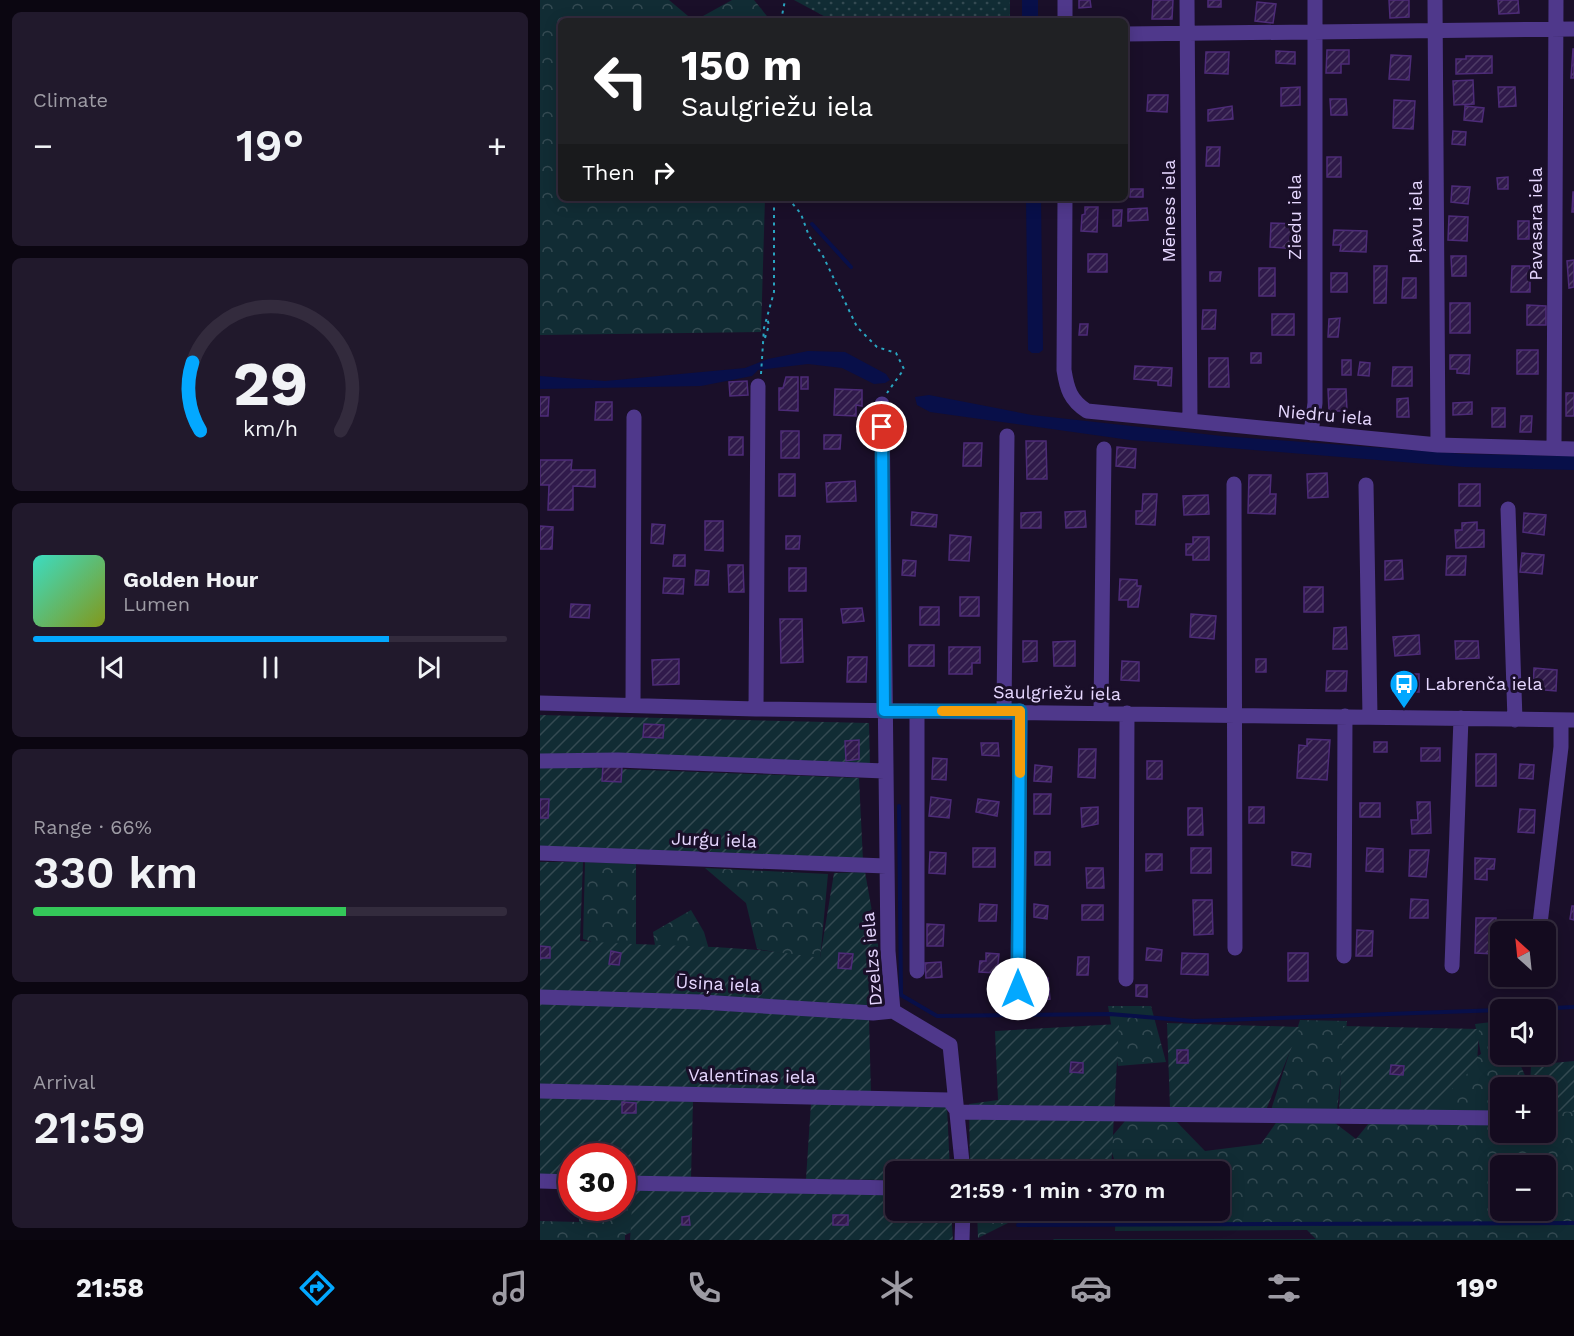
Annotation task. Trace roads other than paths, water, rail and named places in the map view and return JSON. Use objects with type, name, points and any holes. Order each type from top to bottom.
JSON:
[{"type":"street","points":[[1065,0],[1065,18]]},
{"type":"street","name":"Mēness iela","points":[[1187,0],[1190,422]]},
{"type":"street","name":"Ziedu iela","points":[[1311,434],[1315,403],[1315,0]]},
{"type":"street","name":"Pļavu iela","points":[[1435,0],[1438,445]]},
{"type":"street","name":"Pavasara iela","points":[[1554,447],[1557,0]]},
{"type":"street","points":[[1128,34],[1315,34],[1574,29]]},
{"type":"street","name":"Niedru iela","points":[[1065,201],[1064,370],[1066,389],[1076,404],[1087,411],[1438,445],[1574,449]]},
{"type":"street","points":[[756,709],[760,379]]},
{"type":"street","name":"Dzelzs iela","points":[[882,404],[884,771],[888,951],[893,1011],[950,1045],[962,1161]]},
{"type":"street","points":[[633,705],[634,417]]},
{"type":"street","points":[[1004,711],[1007,436]]},
{"type":"street","points":[[1101,713],[1104,449]]},
{"type":"street","points":[[1234,484],[1235,948]]},
{"type":"street","points":[[1366,486],[1370,716]]},
{"type":"street","points":[[1508,509],[1515,720]]},
{"type":"street","name":"Saulgriežu iela","points":[[540,703],[756,709],[1568,720]]},
{"type":"street","points":[[917,711],[917,972]]},
{"type":"street","points":[[1018,989],[1020,711]]},
{"type":"street","points":[[1126,979],[1127,713]]},
{"type":"street","points":[[1344,956],[1345,716]]},
{"type":"street","points":[[1452,966],[1461,718]]},
{"type":"street","points":[[1540,921],[1561,747],[1568,720]]},
{"type":"street","points":[[540,761],[618,760],[884,771]]},
{"type":"street","name":"Jurģu iela","points":[[540,853],[886,866]]},
{"type":"street","name":"Ūsiņa iela","points":[[540,997],[701,1002],[873,1013],[893,1011]]},
{"type":"street","name":"Valentīnas iela","points":[[540,1091],[949,1100],[957,1112]]},
{"type":"street","points":[[957,1112],[1490,1118]]},
{"type":"street","points":[[540,1181],[558,1182]]},
{"type":"street","points":[[636,1183],[885,1188]]},
{"type":"street","points":[[962,1240],[963,1221]]},
{"type":"waterway","points":[[812,224],[851,267]]},
{"type":"waterway","points":[[899,806],[901,995],[937,1016],[1110,1014],[1193,1021],[1490,1010]]},
{"type":"waterway","points":[[1556,1008],[1574,1007]]},
{"type":"waterway","points":[[1018,1225],[1574,1223]]},
{"type":"place","name":"Labrenča iela","points":[[1404,710]]}]
